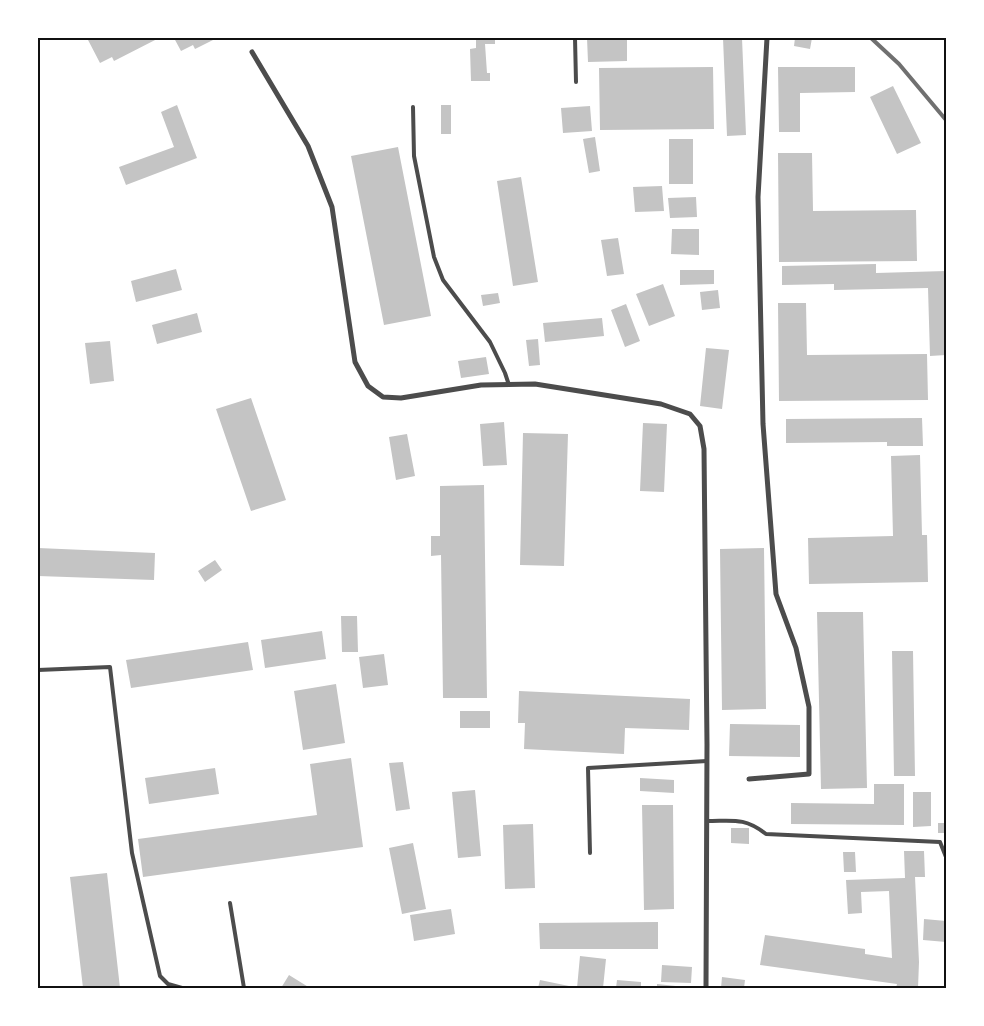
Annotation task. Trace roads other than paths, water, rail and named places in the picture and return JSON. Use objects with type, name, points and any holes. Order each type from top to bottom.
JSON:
[{"type":"street","points":[[749,779],[809,774],[809,707],[796,648],[776,594],[763,424],[758,197],[767,38]]},
{"type":"street","points":[[252,52],[308,146],[332,207],[355,362],[368,386],[383,397],[401,398],[481,385],[535,384],[661,404],[690,414],[700,426],[704,449],[707,761],[706,988]]},
{"type":"lane","points":[[575,38],[576,82]]},
{"type":"lane","points":[[413,107],[414,156],[434,256],[443,280],[490,342],[505,372],[509,385]]},
{"type":"lane","points":[[38,670],[110,667],[134,862],[160,976],[168,984],[182,988]]},
{"type":"lane","points":[[590,853],[588,768],[707,761]]},
{"type":"lane","points":[[707,821],[741,821],[753,824],[766,834],[940,842],[946,857]]},
{"type":"lane","points":[[946,881],[946,898]]},
{"type":"lane","points":[[230,902],[244,988]]},
{"type":"railway","points":[[871,38],[899,64],[946,120]]}]
